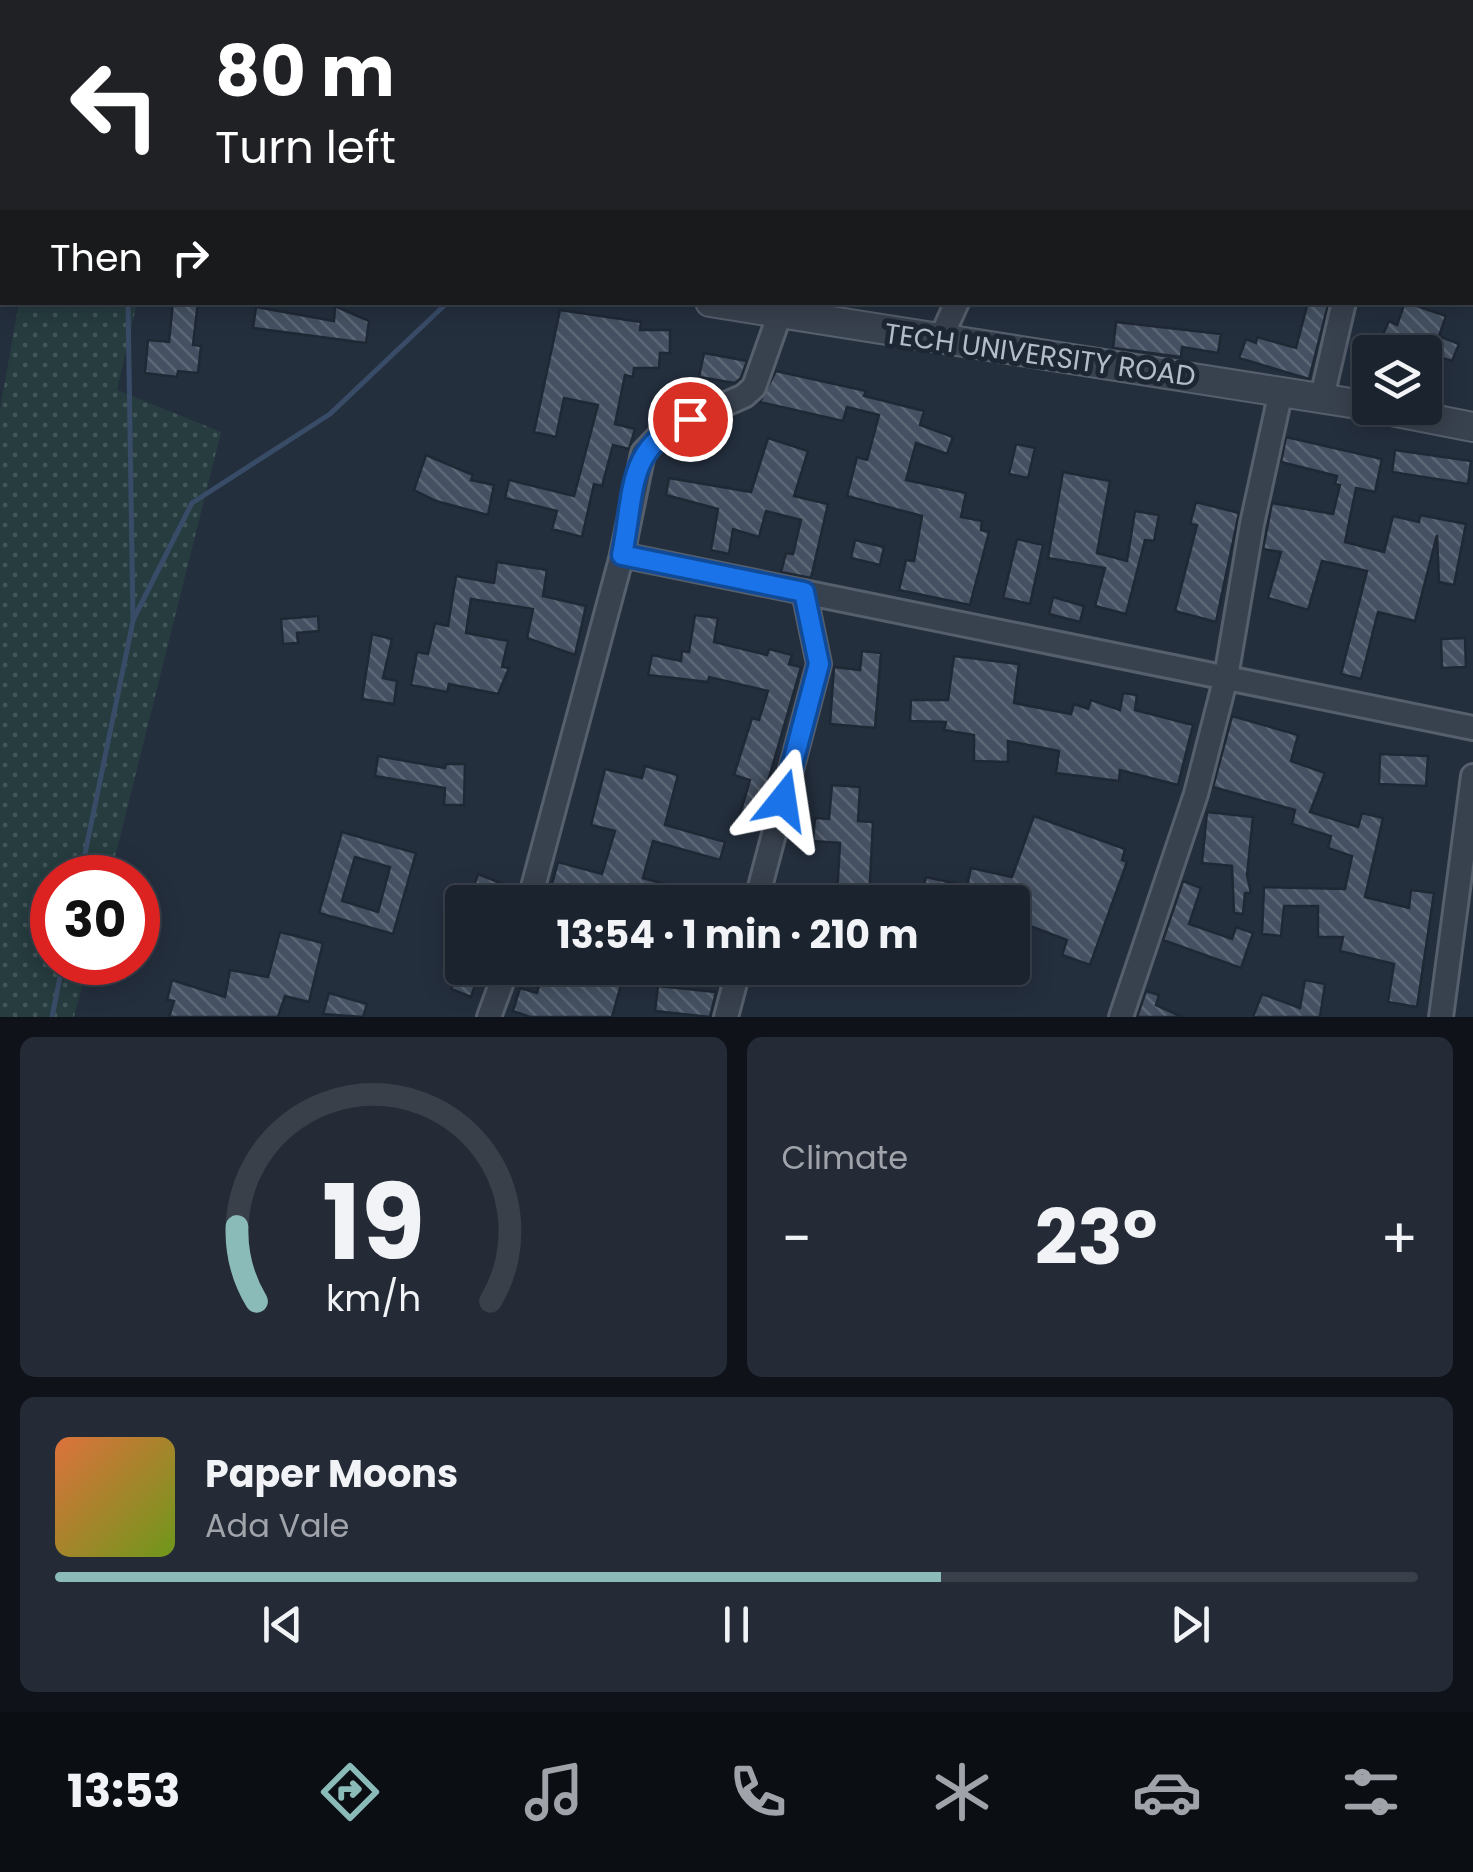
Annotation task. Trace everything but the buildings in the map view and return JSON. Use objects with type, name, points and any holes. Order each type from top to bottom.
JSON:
[{"type":"street","name":"TECH UNIVERSITY ROAD","points":[[733,305],[1352,403]]},
{"type":"street","points":[[940,340],[956,305]]},
{"type":"street","points":[[1322,397],[1343,305]]},
{"type":"street","points":[[534,885],[622,555],[642,452],[664,430],[744,396],[754,387],[788,312]]},
{"type":"street","points":[[1121,1017],[1196,794],[1226,677],[1252,524],[1281,391]]},
{"type":"street","name":"TECH UNIVERSITY ROAD","points":[[1442,421],[1473,427]]},
{"type":"street","points":[[622,555],[1473,728]]},
{"type":"street","points":[[760,885],[819,664],[804,592]]},
{"type":"street","points":[[1441,1017],[1473,776]]},
{"type":"street","points":[[489,1017],[501,985]]},
{"type":"street","points":[[726,1017],[734,985]]},
{"type":"green space","points":[[19,305],[137,305],[117,390],[221,432],[115,855],[30,855],[30,985],[82,985],[74,1017],[0,1017],[0,409]]},
{"type":"waterway","points":[[85,855],[133,621],[128,305]]},
{"type":"waterway","points":[[133,620],[192,503],[330,414],[445,305]]},
{"type":"waterway","points":[[52,1017],[58,985]]},
{"type":"route","points":[[690,419],[664,430],[642,452],[622,555],[804,592],[819,664],[783,800]]}]
